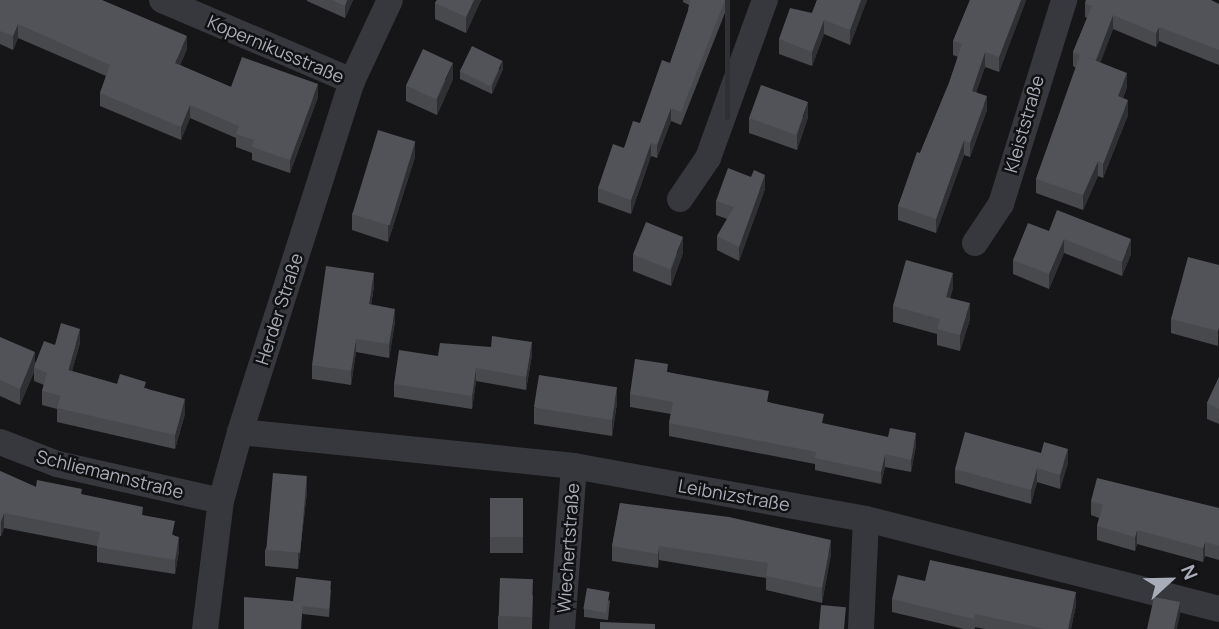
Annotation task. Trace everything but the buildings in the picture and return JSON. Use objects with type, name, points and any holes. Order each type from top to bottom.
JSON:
[{"type":"street","name":"Kopernikusstraße","points":[[162,0],[352,81]]},
{"type":"street","name":"Herder Straße","points":[[205,629],[221,501],[240,432],[352,81],[390,0]]},
{"type":"street","points":[[680,199],[708,158],[765,0]]},
{"type":"street","name":"Kleiststraße","points":[[975,243],[1001,204],[1064,0]]},
{"type":"street","name":"Leibnizstraße","points":[[240,432],[574,466],[866,519],[1219,609]]},
{"type":"street","name":"Schliemannstraße","points":[[0,442],[57,464],[221,501]]},
{"type":"street","name":"Wiechertstraße","points":[[562,629],[574,466]]},
{"type":"street","points":[[861,629],[866,519]]}]
